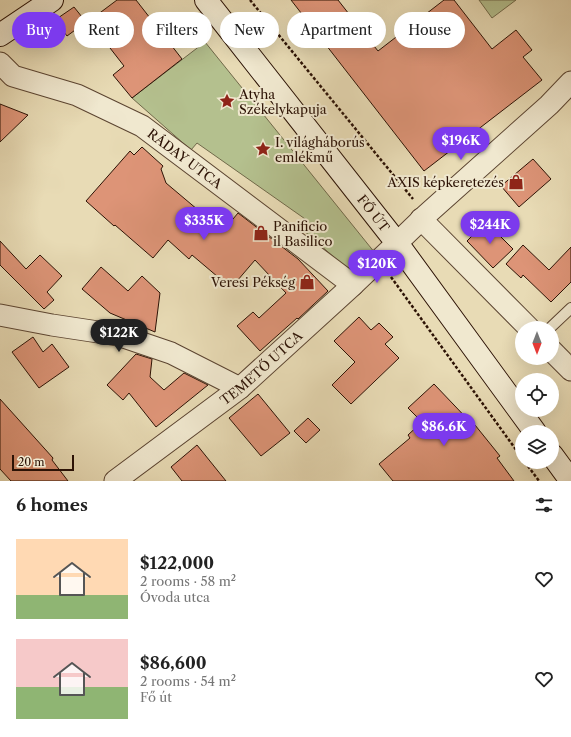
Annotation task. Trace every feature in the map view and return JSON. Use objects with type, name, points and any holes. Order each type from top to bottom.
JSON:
[{"type":"main road","points":[[0,35],[52,0]]},
{"type":"main road","name":"FŐ ÚT","points":[[206,0],[397,243],[530,425]]},
{"type":"main road","points":[[559,465],[571,481]]},
{"type":"street","name":"RÁDAY UTCA","points":[[0,63],[13,76],[76,95],[142,126],[353,285]]},
{"type":"street","name":"TEMETŐ UTCA","points":[[114,481],[240,388],[353,285],[423,217],[549,104],[571,82]]},
{"type":"street","points":[[423,217],[522,321]]},
{"type":"street","points":[[0,316],[118,335],[171,353],[240,388]]},
{"type":"street","points":[[559,358],[571,370]]},
{"type":"lane","points":[[557,321],[571,308]]},
{"type":"path","points":[[250,0],[423,217]]},
{"type":"path","points":[[379,260],[515,448]]},
{"type":"path","points":[[530,469],[539,481]]},
{"type":"green space","points":[[479,0],[516,0],[492,18]]},
{"type":"green space","points":[[197,48],[210,48],[375,253],[353,274],[302,229],[308,221],[197,143],[191,150],[132,98]]},
{"type":"building","points":[[117,0],[136,0],[145,12],[142,12],[142,48],[173,48],[182,59],[132,98],[113,75],[124,66],[110,48],[134,48],[134,12],[101,12]]},
{"type":"building","points":[[291,0],[338,0],[347,12],[300,12]]},
{"type":"building","points":[[444,0],[454,0],[463,12],[428,12]]},
{"type":"building","points":[[74,7],[78,12],[74,12],[74,31],[67,36],[66,35],[66,12]]},
{"type":"building","points":[[465,14],[492,49],[516,30],[532,50],[523,57],[542,80],[424,171],[328,48],[376,48],[378,51],[382,48],[386,48],[386,45],[394,39],[394,48],[465,48]]},
{"type":"building","points":[[0,104],[28,115],[0,142]]},
{"type":"building","points":[[142,147],[163,166],[161,169],[166,183],[223,231],[238,213],[298,259],[328,291],[260,351],[237,326],[253,312],[259,318],[286,293],[255,260],[231,288],[192,255],[189,259],[168,240],[153,258],[86,201],[130,151],[134,155]]},
{"type":"building","points":[[533,159],[551,179],[519,207],[501,186]]},
{"type":"building","points":[[486,222],[513,249],[493,268],[467,241]]},
{"type":"building","points":[[0,241],[26,269],[40,255],[62,276],[47,292],[54,300],[44,309],[0,265]]},
{"type":"building","points":[[523,245],[549,270],[571,247],[571,282],[551,302],[523,275],[521,278],[506,264]]},
{"type":"building","points":[[101,267],[128,291],[142,276],[160,293],[155,332],[110,313],[82,289]]},
{"type":"building","points":[[359,317],[371,330],[379,323],[393,337],[385,344],[399,358],[351,404],[332,385],[355,362],[334,341]]},
{"type":"building","points":[[33,337],[43,352],[52,344],[69,367],[39,388],[12,352]]},
{"type":"building","points":[[136,354],[152,359],[150,377],[164,390],[184,373],[208,385],[156,427],[129,393],[123,400],[107,385]]},
{"type":"building","points":[[434,384],[474,426],[475,425],[500,456],[497,458],[514,481],[393,481],[379,464],[410,438],[408,435],[422,422],[408,408]]},
{"type":"building","points":[[258,394],[290,433],[261,456],[229,418]]},
{"type":"building","points":[[0,399],[53,458],[52,460],[68,481],[11,481],[0,469]]},
{"type":"building","points":[[308,418],[320,430],[306,443],[294,431]]},
{"type":"building","points":[[197,445],[226,481],[182,481],[171,467]]},
{"type":"place","name":"Atyha Székelykapuja","points":[[227,101]]},
{"type":"place","name":"I. világháborús emlékmű","points":[[263,149]]},
{"type":"place","name":"AXIS képkeretezés","points":[[516,182]]},
{"type":"place","name":"Panificio il Basilico","points":[[261,233]]},
{"type":"place","name":"Veresi Pékség","points":[[307,282]]}]
